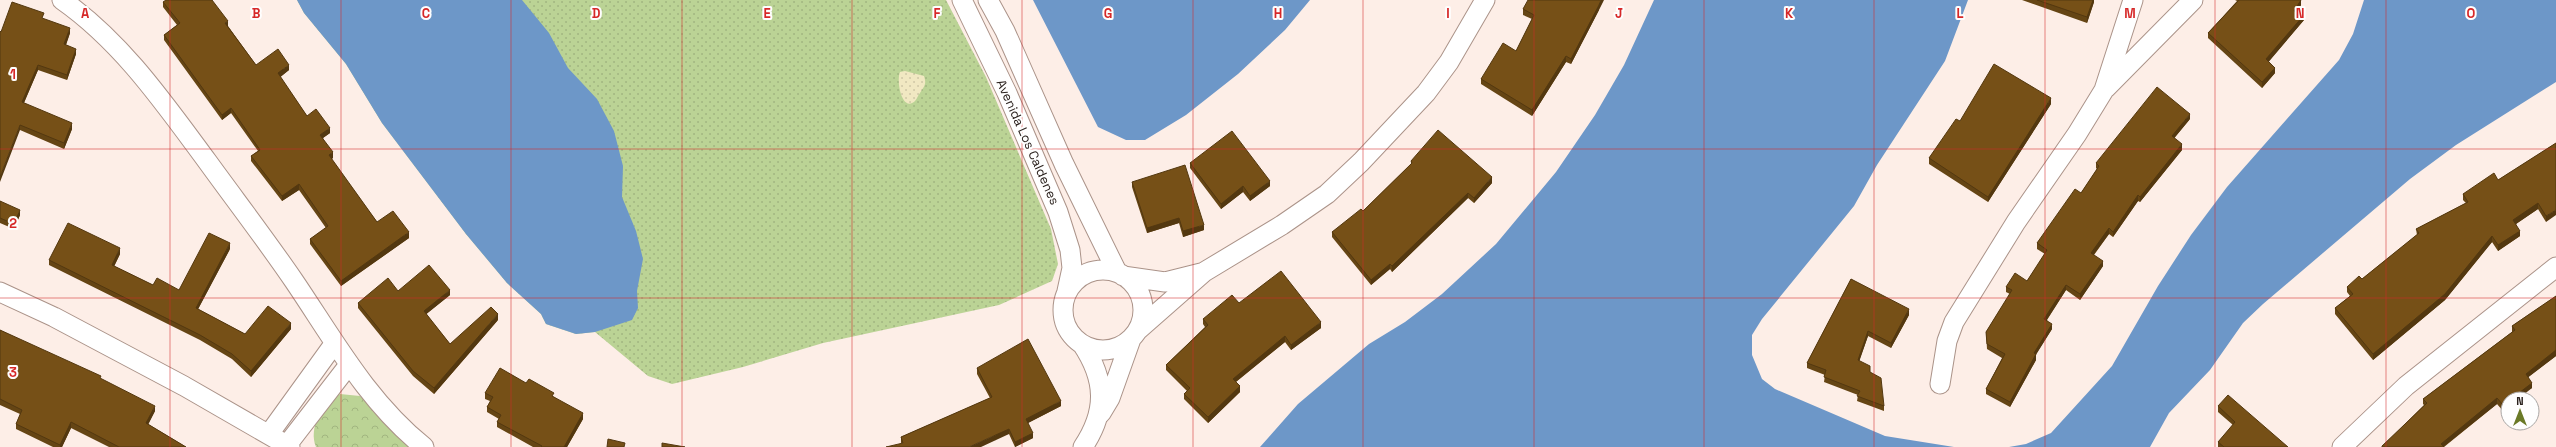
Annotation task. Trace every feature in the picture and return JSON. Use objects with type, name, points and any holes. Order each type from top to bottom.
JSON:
[{"type":"street","points":[[62,0],[100,31],[131,62],[160,98],[294,281],[348,366],[385,411],[424,447]]},
{"type":"street","name":"Avenida Los Caldenes","points":[[962,0],[1007,93],[1058,212],[1070,250],[1072,268],[1068,291]]},
{"type":"street","name":"Avenida Los Caldenes","points":[[988,0],[1005,31],[1064,164],[1120,274]]},
{"type":"street","points":[[1204,272],[1165,282],[1106,270],[1084,275],[1068,291],[1063,308],[1066,326],[1072,337],[1082,344],[1094,349],[1108,350],[1120,346],[1204,272],[1282,225],[1327,194],[1361,162],[1426,93],[1449,62],[1485,0]]},
{"type":"street","points":[[2104,90],[2133,0]]},
{"type":"street","points":[[1940,384],[1947,341],[1954,322],[2016,222],[2077,134],[2104,90],[2193,0]]},
{"type":"street","points":[[2342,447],[2406,386],[2556,267]]},
{"type":"street","points":[[1097,417],[1110,398],[1134,334],[1142,318],[1143,306],[1140,294],[1133,284],[1120,274]]},
{"type":"street","points":[[0,292],[54,317],[184,386],[289,446],[348,366]]},
{"type":"street","points":[[269,434],[334,344]]},
{"type":"street","points":[[1082,344],[1095,364],[1100,382],[1097,417],[1093,432],[1084,447]]},
{"type":"green space","points":[[297,0],[946,0],[986,77],[1051,229],[1058,264],[1052,281],[999,305],[823,343],[743,367],[672,384],[648,376],[595,332],[576,334],[546,324],[541,314],[507,283],[466,234],[382,123],[346,64],[304,13]]},
{"type":"green space","points":[[340,394],[360,396],[411,447],[316,447],[314,432],[318,416],[333,397]]},
{"type":"sand","points":[[905,71],[924,76],[925,79],[924,87],[916,100],[910,104],[903,99],[899,82],[900,72]]},
{"type":"water","points":[[297,0],[522,0],[549,33],[568,68],[597,99],[614,131],[623,166],[622,197],[636,231],[643,259],[637,291],[638,308],[632,320],[595,332],[576,334],[546,324],[541,314],[507,283],[466,234],[382,123],[346,64],[304,13]]},
{"type":"water","points":[[1033,0],[1310,0],[1285,30],[1238,74],[1186,115],[1145,140],[1126,140],[1098,127]]},
{"type":"water","points":[[1654,0],[1968,0],[1945,61],[1877,165],[1854,206],[1762,319],[1752,335],[1752,355],[1762,379],[1775,389],[1885,436],[1954,447],[1260,447],[1298,404],[1369,344],[1405,322],[1442,294],[1496,244],[1556,172],[1595,115],[1624,65]]},
{"type":"water","points":[[2364,0],[2556,0],[2556,82],[2456,145],[2410,179],[2263,304],[2243,323],[2210,370],[2169,413],[2150,447],[2009,447],[2026,444],[2051,433],[2112,366],[2158,286],[2191,235],[2227,187],[2339,60],[2353,34]]},
{"type":"building","points":[[166,0],[212,0],[228,21],[225,23],[256,65],[278,49],[289,65],[278,73],[307,116],[316,109],[330,128],[320,135],[333,152],[329,155],[377,222],[393,211],[409,232],[341,281],[310,239],[328,226],[299,184],[282,196],[251,156],[260,150],[231,108],[222,115],[164,35],[180,23],[163,2]]},
{"type":"building","points":[[1528,0],[1601,0],[1571,59],[1566,56],[1532,110],[1481,79],[1503,43],[1516,51],[1534,15],[1523,9]]},
{"type":"building","points":[[2037,0],[2093,0],[2087,17]]},
{"type":"building","points":[[2239,0],[2301,0],[2294,11],[2304,15],[2266,59],[2275,68],[2262,82],[2208,33]]},
{"type":"building","points":[[12,2],[44,13],[42,18],[70,28],[64,44],[76,49],[67,75],[38,65],[22,102],[72,123],[64,143],[20,125],[0,177],[0,31],[1,32]]},
{"type":"building","points":[[1994,64],[2051,98],[1988,197],[1929,158],[1956,119],[1960,121]]},
{"type":"building","points":[[2157,87],[2190,114],[2172,136],[2182,144],[2140,197],[2138,195],[2113,232],[2109,228],[2091,253],[2103,261],[2080,294],[2066,285],[2044,319],[2052,324],[2034,353],[2036,354],[2010,402],[1986,389],[2005,354],[1987,344],[1986,332],[2012,290],[2006,287],[2015,273],[2027,281],[2047,250],[2037,243],[2075,189],[2081,193],[2099,166],[2096,163]]},
{"type":"building","points":[[1438,130],[1492,177],[1474,198],[1468,193],[1392,266],[1390,264],[1371,280],[1332,232],[1361,209],[1363,211],[1412,163],[1411,161]]},
{"type":"building","points":[[1232,131],[1270,181],[1250,196],[1243,186],[1221,204],[1190,163]]},
{"type":"building","points":[[2556,143],[2556,210],[2546,216],[2538,203],[2513,220],[2520,231],[2498,245],[2492,236],[2445,294],[2373,354],[2335,308],[2353,294],[2347,287],[2359,276],[2362,279],[2419,233],[2416,229],[2468,202],[2463,194],[2494,173],[2498,180]]},
{"type":"building","points":[[1185,165],[1204,225],[1183,231],[1179,218],[1147,228],[1132,182]]},
{"type":"building","points":[[0,201],[20,210],[14,224],[0,218]]},
{"type":"building","points":[[68,223],[120,248],[112,265],[153,285],[157,278],[179,290],[209,233],[230,243],[196,308],[245,334],[268,306],[291,323],[251,371],[232,354],[200,335],[49,260]]},
{"type":"building","points":[[429,265],[450,290],[424,311],[450,344],[491,307],[498,314],[434,388],[413,371],[358,303],[388,278],[398,291]]},
{"type":"building","points":[[1281,271],[1321,322],[1291,345],[1285,336],[1233,379],[1240,386],[1208,417],[1184,394],[1190,388],[1166,365],[1208,325],[1203,319],[1232,295],[1239,303]]},
{"type":"building","points":[[1851,279],[1909,309],[1891,343],[1868,331],[1858,360],[1870,366],[1870,372],[1881,378],[1884,406],[1857,396],[1860,391],[1824,377],[1826,370],[1807,363]]},
{"type":"building","points":[[2556,296],[2556,350],[2526,374],[2532,383],[2522,391],[2500,391],[2500,402],[2497,398],[2441,444],[2444,447],[2382,447],[2427,403],[2423,399],[2515,330],[2512,326]]},
{"type":"building","points":[[0,330],[101,376],[100,378],[155,406],[146,423],[186,447],[119,447],[71,422],[60,445],[16,424],[22,410],[0,399]]},
{"type":"building","points":[[1028,339],[1061,401],[1026,419],[1033,433],[1015,442],[1009,429],[969,447],[886,447],[903,443],[901,437],[992,397],[977,368]]},
{"type":"building","points":[[500,368],[526,383],[529,379],[554,393],[552,396],[583,413],[564,447],[541,447],[542,446],[497,422],[501,415],[487,407],[493,397],[485,393]]},
{"type":"building","points":[[2228,395],[2288,447],[2224,447],[2218,442],[2235,422],[2218,406]]},
{"type":"building","points":[[608,439],[625,443],[624,447],[607,447]]},
{"type":"building","points":[[662,443],[685,447],[662,447]]}]
